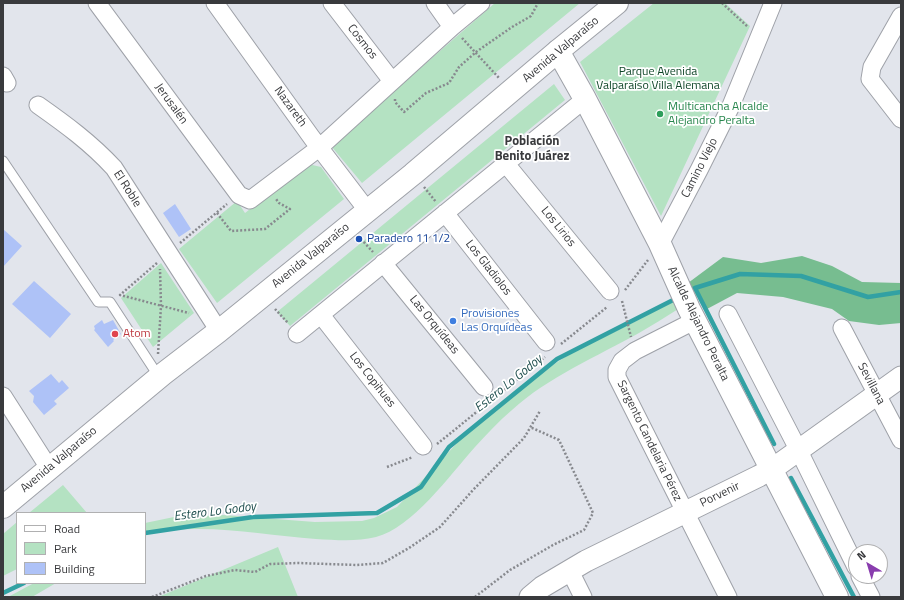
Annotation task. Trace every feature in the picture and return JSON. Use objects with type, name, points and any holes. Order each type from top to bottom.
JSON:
[{"type":"main road","name":"Avenida Valparaíso","points":[[3,507],[159,378],[213,323],[262,296],[413,174],[512,92],[558,51],[618,3]]},
{"type":"main road","name":"Alcalde Alejandro Peralta","points":[[558,51],[585,99],[660,244],[692,314],[838,597]]},
{"type":"street","name":"Jerusalén","points":[[97,3],[239,195],[250,200],[266,187]]},
{"type":"street","name":"Nazareth","points":[[215,3],[319,148],[367,210]]},
{"type":"street","name":"Cosmos","points":[[332,3],[392,81]]},
{"type":"street","points":[[435,3],[452,27]]},
{"type":"street","points":[[266,187],[319,148],[452,27],[481,3]]},
{"type":"street","name":"Camino Viejo","points":[[660,244],[700,170],[730,108],[773,3]]},
{"type":"street","points":[[901,16],[872,67],[870,79],[901,119]]},
{"type":"street","points":[[297,334],[585,99]]},
{"type":"street","name":"El Roble","points":[[38,105],[77,133],[100,153],[114,168],[213,323]]},
{"type":"street","name":"Los Lirios","points":[[506,164],[613,297]]},
{"type":"street","name":"Los Gladiolos","points":[[445,213],[551,348]]},
{"type":"street","name":"Las Orquídeas","points":[[383,263],[484,388]]},
{"type":"street","name":"Sargento Candelaria Pérez","points":[[692,314],[635,351],[622,361],[617,370],[618,377],[684,512],[728,597]]},
{"type":"street","points":[[728,314],[799,451],[848,551]]},
{"type":"street","name":"Los Copihues","points":[[321,315],[424,450]]},
{"type":"street","name":"Sevillana","points":[[842,328],[901,440]]},
{"type":"street","name":"Porvenir","points":[[530,597],[542,587],[586,562],[771,469],[799,451],[901,377]]},
{"type":"street","points":[[3,396],[49,468]]},
{"type":"street","points":[[570,571],[583,597]]},
{"type":"street","points":[[864,584],[871,597]]},
{"type":"lane","points":[[3,161],[98,302],[110,302],[159,378]]},
{"type":"path","points":[[392,81],[395,102],[404,112],[426,93],[449,83],[459,67],[476,52],[530,16],[538,3]]},
{"type":"path","points":[[722,3],[759,37]]},
{"type":"path","points":[[452,27],[512,92]]},
{"type":"path","points":[[413,174],[445,213]]},
{"type":"path","points":[[218,213],[231,232],[265,229],[290,208],[279,203],[266,187]]},
{"type":"path","points":[[348,226],[383,263]]},
{"type":"path","points":[[387,467],[424,450],[551,348],[613,297],[660,244]]},
{"type":"path","points":[[160,261],[120,295],[197,315],[213,323]]},
{"type":"path","points":[[262,296],[297,334]]},
{"type":"path","points":[[613,297],[635,351]]},
{"type":"path","points":[[152,597],[206,576],[235,570],[255,572],[270,564],[298,563],[357,566],[382,563],[409,548],[440,527],[473,490],[524,438],[540,411]]},
{"type":"path","points":[[475,597],[510,570],[553,545],[584,530],[593,513],[559,440],[530,427]]},
{"type":"green space","points":[[495,3],[580,3],[362,183],[331,146]]},
{"type":"green space","name":"Parque Avenida Valparaíso Villa Alemana","points":[[654,3],[725,3],[750,26],[661,216],[580,62]]},
{"type":"green space","name":"Parque Avenida Valparaíso Villa Alemana","points":[[554,84],[565,100],[290,326],[277,312]]},
{"type":"green space","points":[[308,164],[321,167],[344,199],[217,303],[179,249],[237,201],[245,213]]},
{"type":"green space","points":[[802,256],[832,266],[862,282],[901,283],[901,323],[879,325],[849,321],[832,309],[783,297],[737,293],[707,309],[688,283],[723,257],[761,263]]},
{"type":"green space","points":[[161,263],[194,313],[153,347],[121,298]]},
{"type":"green space","points":[[705,279],[901,312],[715,285],[649,327],[557,377],[526,398],[489,432],[417,512],[390,532],[361,540],[316,539],[209,529],[187,529],[146,535],[146,523],[174,517],[223,515],[315,522],[362,521],[374,518],[397,507],[475,424],[520,386],[570,354],[642,318]]},
{"type":"green space","points":[[63,485],[86,512],[30,512]]},
{"type":"green space","points":[[16,523],[16,570],[3,576],[3,534]]},
{"type":"green space","points":[[278,547],[298,597],[158,597]]},
{"type":"green space","points":[[32,584],[54,584],[32,597],[8,597]]},
{"type":"building","points":[[175,204],[191,229],[179,237],[163,213]]},
{"type":"building","points":[[3,229],[22,246],[3,267]]},
{"type":"building","points":[[34,281],[71,314],[50,338],[12,304]]},
{"type":"building","points":[[102,320],[104,324],[113,320],[121,334],[113,340],[114,341],[108,347],[94,330],[94,326]]},
{"type":"building","points":[[51,374],[59,383],[62,380],[69,388],[54,401],[57,404],[44,415],[33,402],[34,396],[29,391]]},
{"type":"waterway","name":"Estero Lo Godoy","points":[[688,292],[695,288],[740,274],[801,276],[868,297],[901,292]]},
{"type":"waterway","points":[[695,288],[774,444]]},
{"type":"waterway","name":"Estero Lo Godoy","points":[[146,533],[253,517],[377,513],[421,487],[449,447],[557,359],[677,298]]},
{"type":"waterway","points":[[791,478],[854,597]]},
{"type":"waterway","name":"Estero Lo Godoy","points":[[3,593],[22,584]]},
{"type":"place","name":"Multicancha Alcalde Alejandro Peralta","points":[[660,114]]},
{"type":"place","name":"Paradero 11 1/2","points":[[359,239]]},
{"type":"place","name":"Provisiones Las Orquídeas","points":[[453,321]]},
{"type":"place","name":"Atom","points":[[115,334]]},
{"type":"district","name":"Población Benito Juárez","points":[[532,150]]}]
